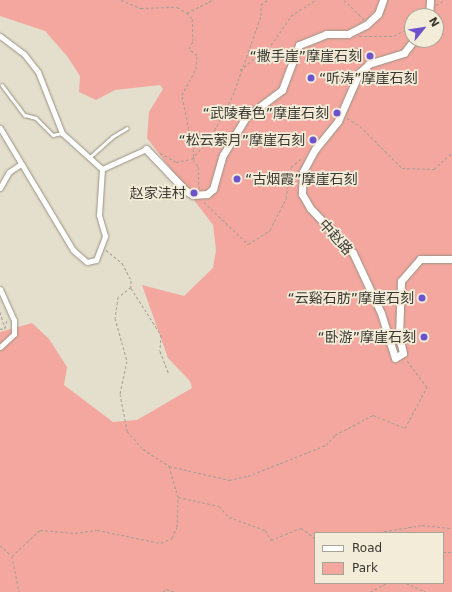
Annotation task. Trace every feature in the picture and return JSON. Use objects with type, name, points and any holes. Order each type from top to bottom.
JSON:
[{"type":"street","points":[[102,169],[146,149],[186,191],[198,196],[213,189],[223,155],[246,117],[282,90],[299,44],[326,34],[348,34],[368,24],[383,0]]},
{"type":"street","points":[[0,36],[35,67],[62,133],[89,159],[102,169]]},
{"type":"street","name":"中赵路","points":[[403,354],[394,358],[381,313],[353,253],[310,208],[302,194],[303,172],[315,149],[342,115],[359,73],[369,64],[404,53],[408,48]]},
{"type":"street","points":[[0,128],[82,260],[96,260],[103,246],[105,236],[99,215],[102,169]]},
{"type":"street","points":[[0,188],[9,172],[21,164]]},
{"type":"street","points":[[403,354],[399,336],[400,281],[420,260],[452,258]]},
{"type":"street","points":[[0,289],[9,306],[14,334],[0,347]]},
{"type":"lane","points":[[2,85],[25,115],[36,118],[53,135],[62,133]]},
{"type":"lane","points":[[89,159],[112,137],[128,128]]},
{"type":"path","points":[[121,0],[142,8],[177,7],[192,18],[193,41],[189,50],[197,55],[196,69],[182,95],[190,129],[187,136],[193,145],[193,158],[199,172],[198,196],[248,244],[270,230],[286,198],[291,167],[315,149]]},
{"type":"path","points":[[187,13],[212,0]]},
{"type":"path","points":[[156,158],[160,153],[176,162],[193,158],[218,126],[233,95],[239,70],[261,16],[261,5],[267,0]]},
{"type":"path","points":[[239,70],[271,45],[290,16],[316,0]]},
{"type":"path","points":[[344,0],[368,24]]},
{"type":"path","points":[[348,34],[369,38],[394,36],[404,30]]},
{"type":"path","points":[[342,115],[360,126],[402,168],[434,169],[452,153]]},
{"type":"path","points":[[103,246],[128,272],[131,287],[160,335],[160,352],[169,374]]},
{"type":"path","points":[[131,287],[118,297],[114,318],[127,361],[120,394],[128,431],[144,449],[169,466],[229,480],[248,476],[326,445],[340,432],[373,415],[404,428],[426,387],[403,354]]},
{"type":"path","points":[[5,328],[9,306]]},
{"type":"path","points":[[0,312],[5,328]]},
{"type":"path","points":[[0,329],[5,328]]},
{"type":"path","points":[[12,556],[40,530],[75,533],[97,530],[161,543],[172,538],[177,528],[178,497],[169,466]]},
{"type":"path","points":[[178,497],[219,506],[230,517],[265,530],[271,540],[301,528],[314,537]]},
{"type":"path","points":[[380,532],[422,525],[452,528]]},
{"type":"path","points":[[0,545],[12,556],[19,592]]},
{"type":"path","points":[[370,592],[385,584]]},
{"type":"path","points":[[408,584],[426,592]]},
{"type":"path","points":[[163,592],[166,589],[176,592]]},
{"type":"green space","points":[[0,0],[452,0],[452,592],[0,592],[0,332],[32,323],[49,339],[67,367],[64,385],[113,422],[137,420],[192,388],[190,381],[168,358],[142,285],[184,296],[213,268],[216,250],[213,225],[147,138],[149,112],[163,89],[160,85],[115,90],[96,100],[79,92],[80,76],[67,56],[45,31],[0,16]]},
{"type":"place","name":"“撒手崖”摩崖石刻","points":[[370,56]]},
{"type":"place","name":"“听涛”摩崖石刻","points":[[311,78]]},
{"type":"place","name":"“武陵春色”摩崖石刻","points":[[337,113]]},
{"type":"place","name":"“松云萦月”摩崖石刻","points":[[313,140]]},
{"type":"place","name":"“古烟霞”摩崖石刻","points":[[237,179]]},
{"type":"place","name":"赵家洼村","points":[[194,193]]},
{"type":"place","name":"“云谿石肪”摩崖石刻","points":[[422,298]]},
{"type":"place","name":"“卧游”摩崖石刻","points":[[424,337]]}]
